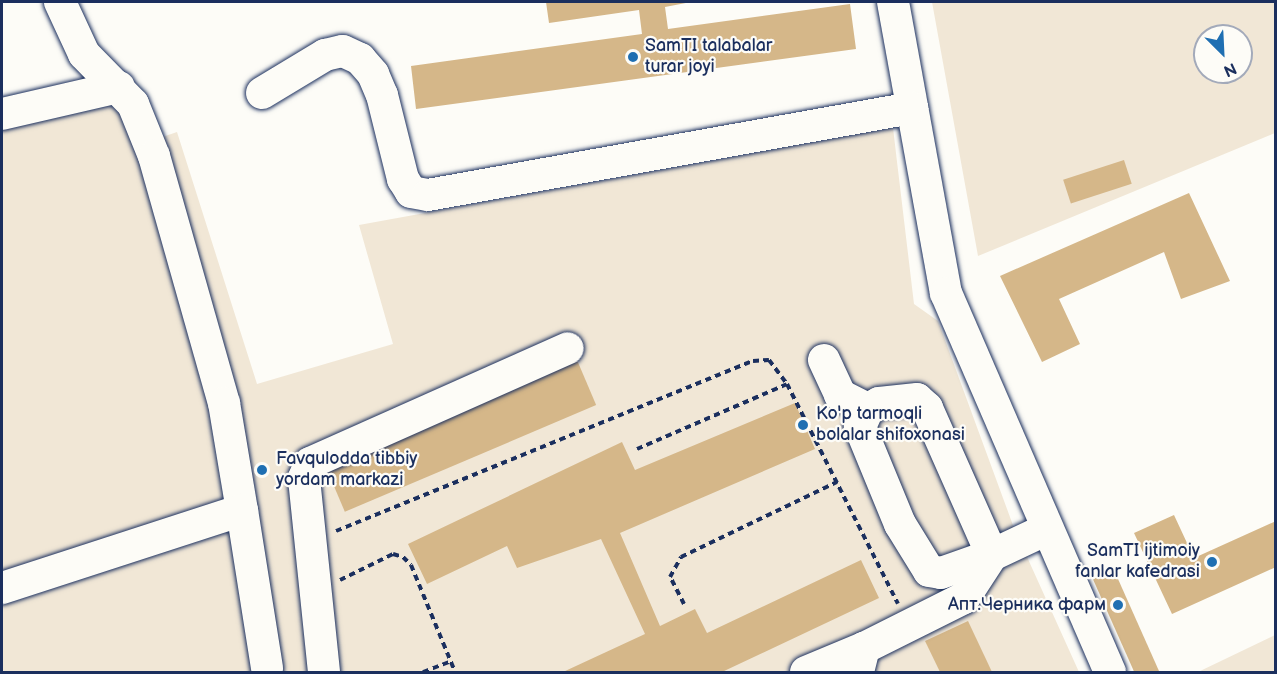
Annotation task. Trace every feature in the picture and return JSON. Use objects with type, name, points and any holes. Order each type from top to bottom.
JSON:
[{"type":"street","points":[[60,2],[84,54],[119,87],[133,104],[144,128],[171,208],[224,403],[267,668]]},
{"type":"street","points":[[893,2],[945,293],[1110,672]]},
{"type":"street","points":[[262,93],[325,55],[343,51],[360,59],[374,74],[382,95],[403,179],[411,192],[428,195],[912,108]]},
{"type":"street","points":[[2,114],[119,87]]},
{"type":"street","points":[[324,672],[304,478],[310,463],[568,348]]},
{"type":"street","points":[[824,360],[840,395],[868,410]]},
{"type":"street","points":[[992,555],[927,408],[917,399],[879,403],[868,410],[860,426],[922,564],[929,571],[941,573],[992,555],[1047,529]]},
{"type":"street","points":[[2,588],[242,510]]},
{"type":"street","points":[[806,672],[861,660],[908,624],[964,598],[992,555]]},
{"type":"path","points":[[310,542],[753,361],[769,360],[787,384],[908,624]]},
{"type":"path","points":[[638,449],[787,384]]},
{"type":"path","points":[[684,604],[670,577],[681,557],[837,482]]},
{"type":"path","points":[[316,592],[393,554],[403,557],[411,565],[455,672]]},
{"type":"path","points":[[423,672],[451,661]]},
{"type":"shaded area","points":[[932,2],[1275,2],[1275,133],[978,256]]},
{"type":"shaded area","name":"Favqulodda tibbiy yordam markazi","points":[[121,98],[136,146],[177,132],[257,384],[393,344],[359,225],[893,128],[914,304],[938,321],[1014,528],[1079,672],[2,672],[2,129]]},
{"type":"shaded area","points":[[1275,635],[1275,672],[1198,672]]},
{"type":"building","name":"SamTI talabalar turar joyi","points":[[546,2],[691,2],[665,7],[668,29],[850,4],[856,49],[416,109],[411,66],[642,34],[639,10],[549,23]]},
{"type":"building","points":[[1124,160],[1132,184],[1071,204],[1063,180]]},
{"type":"building","points":[[1189,193],[1230,281],[1181,299],[1164,252],[1059,299],[1080,344],[1042,362],[1000,276]]},
{"type":"building","points":[[577,360],[596,405],[345,512],[326,467]]},
{"type":"building","points":[[795,403],[815,449],[620,533],[660,626],[695,609],[707,633],[861,560],[879,598],[722,672],[563,672],[645,634],[601,539],[517,568],[507,546],[427,584],[408,544],[622,442],[635,470]]},
{"type":"building","name":"SamTI ijtimoiy fanlar kafedrasi","points":[[1174,515],[1194,558],[1276,521],[1276,567],[1172,614],[1134,533]]},
{"type":"building","points":[[1114,570],[1159,672],[1134,672],[1093,579]]},
{"type":"building","points":[[968,621],[992,672],[940,672],[925,641]]},
{"type":"place","name":"SamTI talabalar turar joyi","points":[[633,57]]},
{"type":"place","name":"Ko'p tarmoqli bolalar shifoxonasi","points":[[803,425]]},
{"type":"place","name":"Favqulodda tibbiy yordam markazi","points":[[262,470]]},
{"type":"place","name":"SamTI ijtimoiy fanlar kafedrasi","points":[[1212,562]]},
{"type":"place","name":"Апт.Черника фарм","points":[[1118,605]]}]
